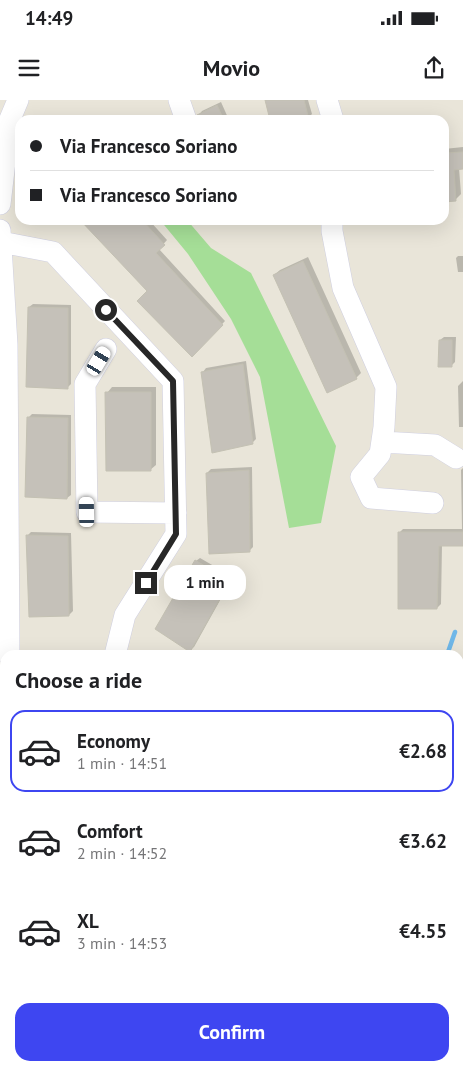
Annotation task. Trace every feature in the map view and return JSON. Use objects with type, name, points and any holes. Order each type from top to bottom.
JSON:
[{"type":"street","points":[[0,204],[10,119],[18,100]]},
{"type":"street","points":[[179,100],[184,115]]},
{"type":"street","points":[[327,100],[332,115]]},
{"type":"street","points":[[332,225],[343,288],[386,387],[384,427],[380,454],[361,477],[371,498],[433,503]]},
{"type":"street","points":[[9,650],[4,478],[7,345],[1,235],[53,252],[173,381],[176,534],[125,615],[116,650]]},
{"type":"street","points":[[106,349],[85,384],[87,512],[176,513]]},
{"type":"street","points":[[382,442],[435,446],[456,458]]},
{"type":"green space","points":[[164,225],[191,225],[211,248],[251,273],[336,446],[321,523],[289,528],[260,377],[231,319],[188,254]]},
{"type":"building","points":[[265,100],[304,100],[308,115],[269,115]]},
{"type":"building","points":[[217,105],[222,115],[197,115]]},
{"type":"building","points":[[463,152],[463,169],[454,170],[456,201],[449,202],[449,153]]},
{"type":"building","points":[[85,225],[147,225],[165,245],[156,253],[223,325],[192,357],[137,301],[147,291]]},
{"type":"building","points":[[303,261],[357,379],[327,393],[273,275]]},
{"type":"building","points":[[28,307],[68,308],[68,389],[26,387]]},
{"type":"building","points":[[439,340],[452,340],[452,367],[438,367]]},
{"type":"building","points":[[243,364],[253,444],[212,453],[201,372]]},
{"type":"building","points":[[105,392],[151,392],[151,471],[106,471]]},
{"type":"building","points":[[27,417],[68,418],[67,499],[25,497]]},
{"type":"building","points":[[249,470],[250,552],[209,554],[206,473]]},
{"type":"building","points":[[398,532],[463,532],[463,546],[439,546],[437,609],[398,609]]},
{"type":"building","points":[[26,535],[68,536],[69,616],[29,617]]},
{"type":"building","points":[[195,560],[230,581],[191,650],[187,650],[155,629]]},
{"type":"waterway","points":[[449,650],[455,632]]},
{"type":"route","points":[[106,310],[173,381],[176,534],[146,583]]}]
